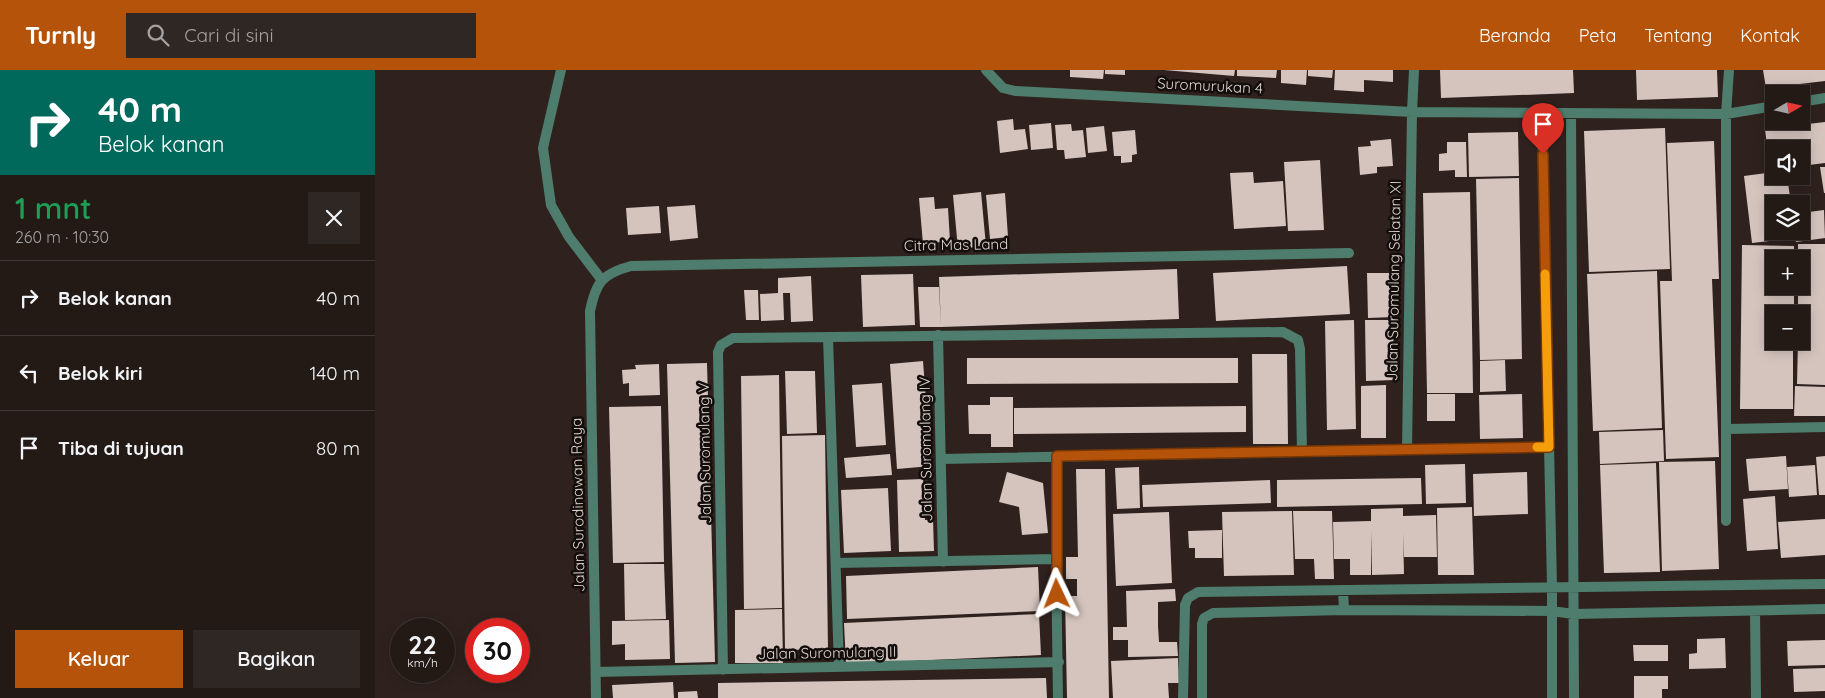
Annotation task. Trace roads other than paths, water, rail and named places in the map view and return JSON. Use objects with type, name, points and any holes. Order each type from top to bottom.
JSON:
[{"type":"street","points":[[561,70],[543,148],[551,205],[569,237],[601,279]]},
{"type":"street","name":"Suromurukan 4","points":[[986,70],[1003,88],[1015,91],[1411,112],[1726,114],[1765,108]]},
{"type":"street","name":"Jalan Suromulang Selatan XI","points":[[1407,450],[1411,112],[1414,70]]},
{"type":"street","points":[[1725,521],[1727,429],[1726,114],[1729,70]]},
{"type":"street","points":[[1810,100],[1825,98]]},
{"type":"street","points":[[1542,114],[1552,586],[1552,698]]},
{"type":"street","points":[[1571,114],[1573,698]]},
{"type":"street","name":"Citra Mas Land","points":[[601,279],[615,271],[631,266],[1349,253]]},
{"type":"street","name":"Jalan Surodinawan Raya","points":[[596,698],[590,311],[594,293],[601,279]]},
{"type":"street","name":"Jalan Suromulang V","points":[[723,670],[718,352],[721,345],[733,338],[1283,332],[1292,335],[1298,340],[1300,349],[1301,452]]},
{"type":"street","name":"Jalan Suromulang IV","points":[[938,335],[943,562]]},
{"type":"street","points":[[829,337],[839,667]]},
{"type":"street","points":[[1727,429],[1825,427]]},
{"type":"street","points":[[941,459],[1549,447]]},
{"type":"street","points":[[1057,456],[1056,560],[1059,698]]},
{"type":"street","points":[[836,563],[1056,560]]},
{"type":"street","points":[[1183,698],[1185,605],[1192,594],[1552,586],[1825,584]]},
{"type":"street","points":[[1343,590],[1344,610]]},
{"type":"street","points":[[1202,698],[1201,624],[1208,614],[1344,610],[1552,611],[1573,614],[1825,609]]},
{"type":"street","points":[[1755,610],[1756,698]]},
{"type":"street","name":"Jalan Suromulang II","points":[[596,672],[1059,662]]}]
